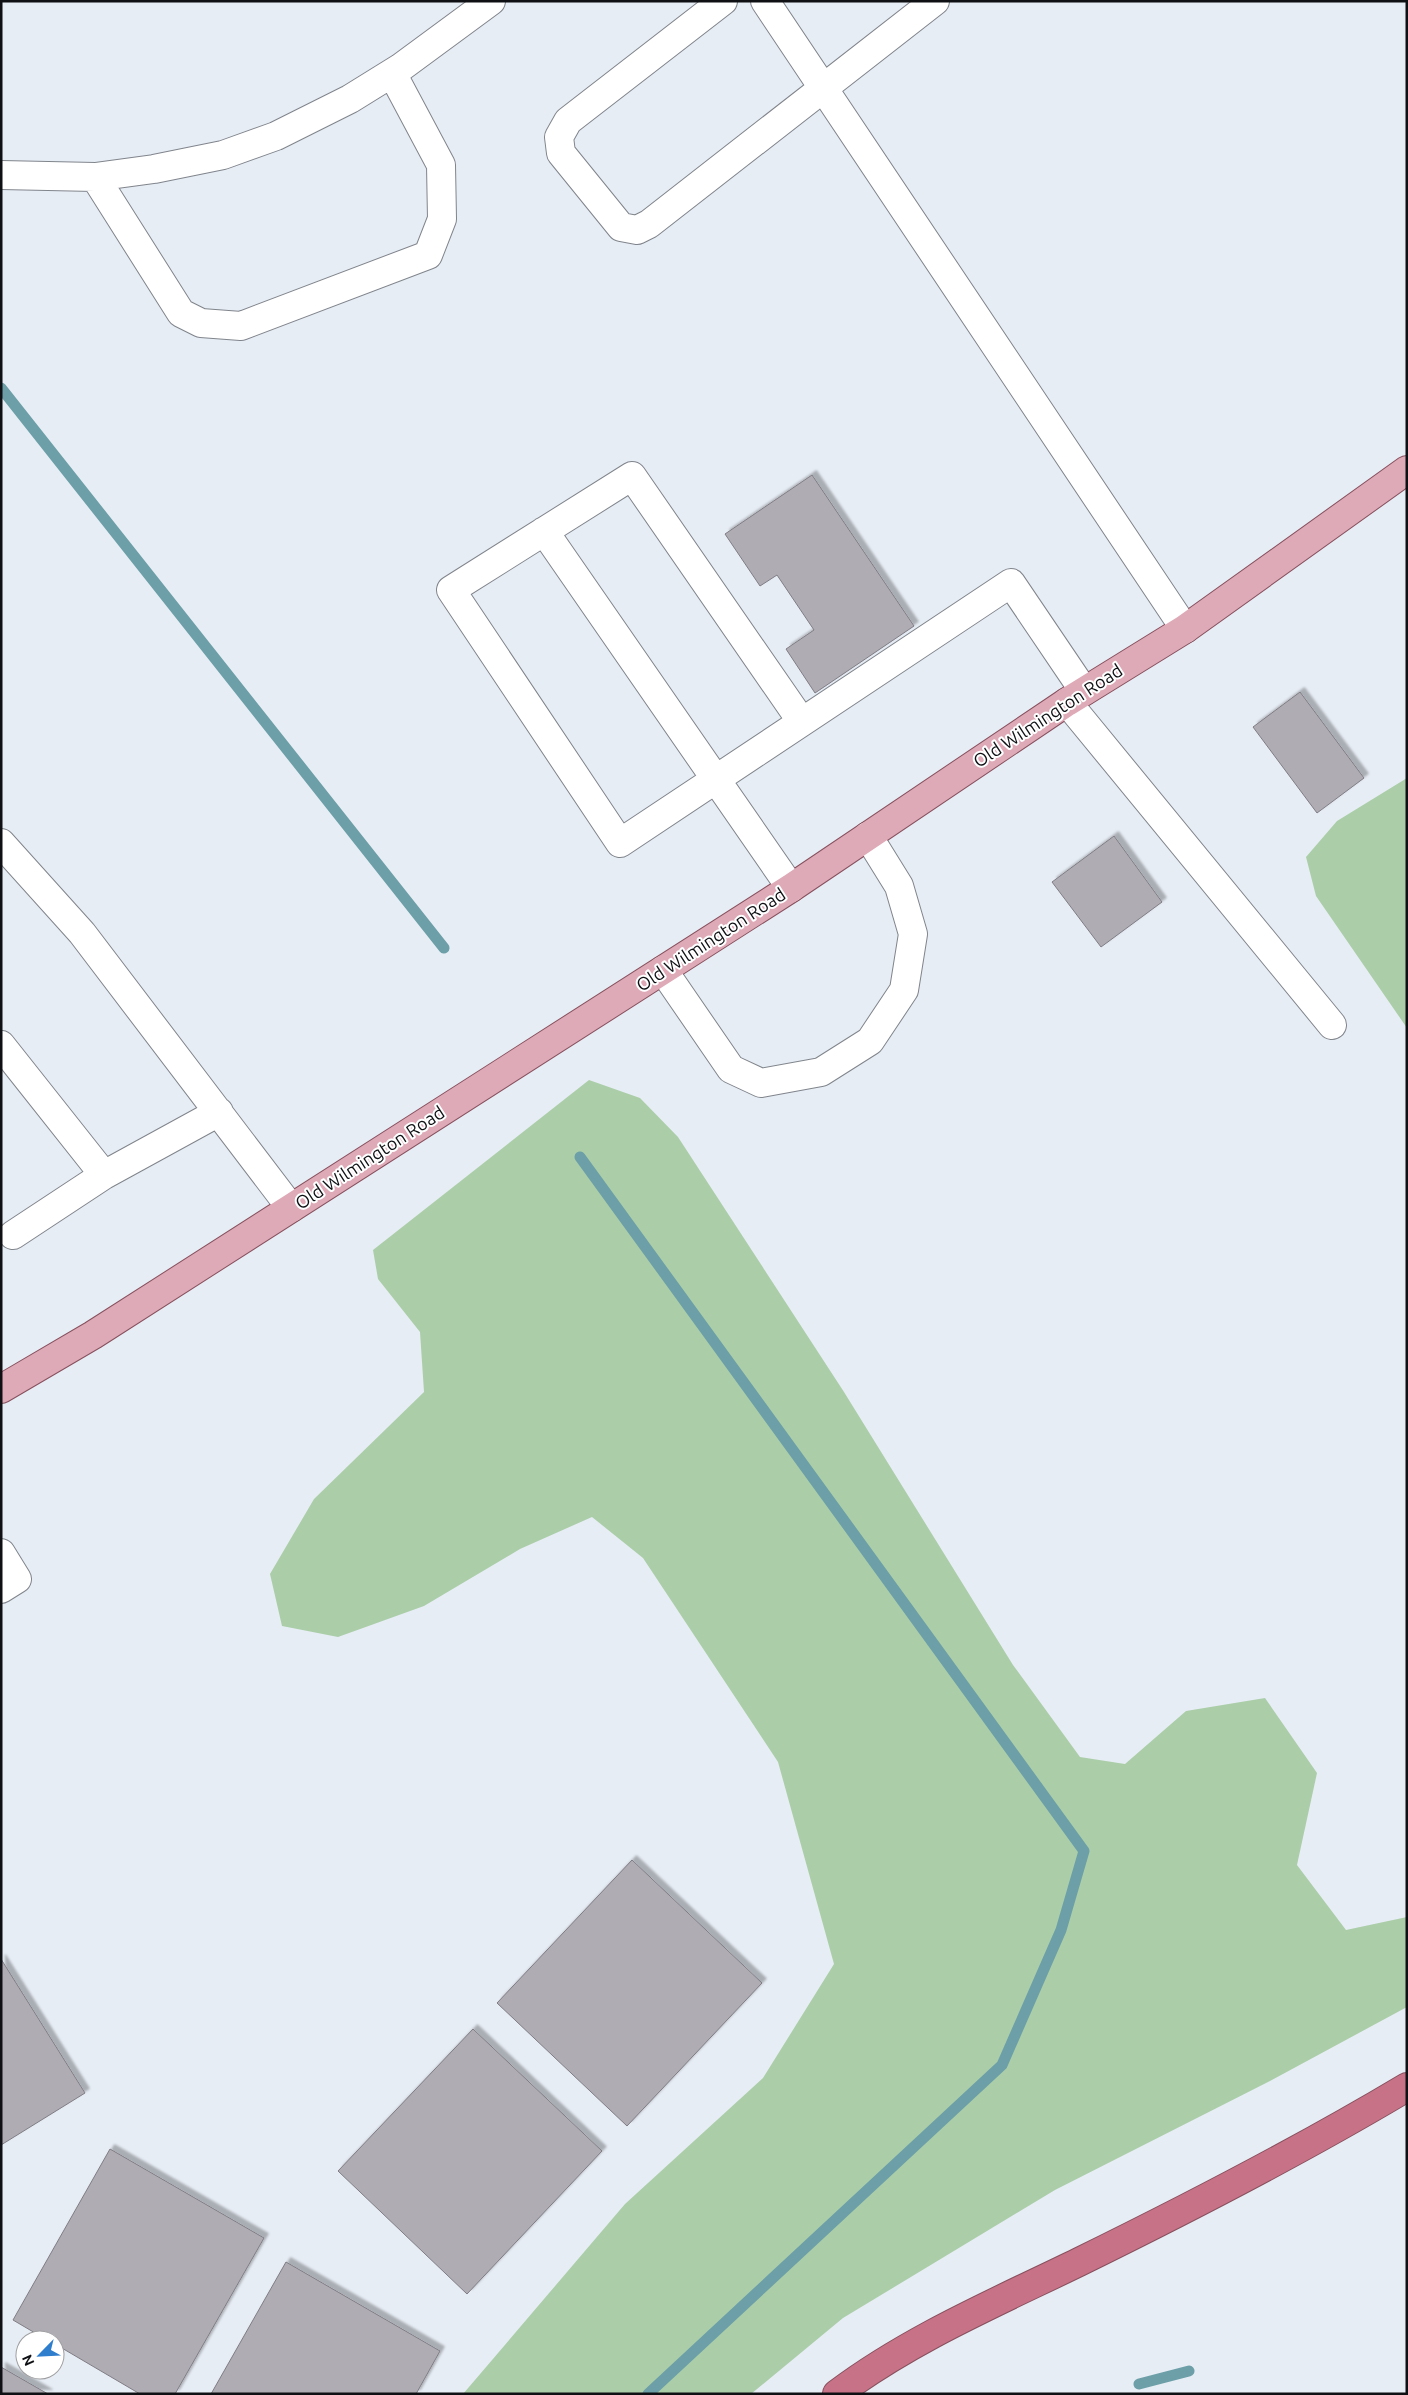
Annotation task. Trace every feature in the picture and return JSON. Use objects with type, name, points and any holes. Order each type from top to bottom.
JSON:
[{"type":"highway","points":[[836,2394],[860,2376],[926,2337],[1227,2189],[1407,2087]]},
{"type":"main road","name":"Old Wilmington Road","points":[[1,1389],[93,1335],[791,888],[1076,697],[1185,629],[1407,470]]},
{"type":"street","points":[[1,175],[95,177],[154,169],[224,155],[276,136],[350,99],[392,73],[491,1]]},
{"type":"street","points":[[723,1],[568,121],[559,137],[561,153],[621,227],[637,230],[649,224],[935,1]]},
{"type":"street","points":[[764,1],[1185,629]]},
{"type":"street","points":[[95,177],[181,313],[201,323],[241,326],[428,255],[442,219],[441,165],[392,73]]},
{"type":"street","points":[[802,722],[632,476],[451,590],[620,843],[716,779],[802,722],[1011,583],[1076,697],[1332,1025]]},
{"type":"street","points":[[544,531],[791,888]]},
{"type":"street","points":[[663,970],[731,1069],[761,1083],[822,1072],[870,1041],[904,990],[913,934],[899,886],[868,836]]},
{"type":"street","points":[[1,843],[82,933],[291,1208]]},
{"type":"street","points":[[1,1045],[104,1174]]},
{"type":"street","points":[[5,1233],[104,1174],[219,1112]]},
{"type":"street","points":[[1,1553],[17,1579],[1,1589]]},
{"type":"green space","points":[[1407,778],[1407,1028],[1316,896],[1306,857],[1337,821]]},
{"type":"green space","points":[[589,1080],[640,1098],[678,1137],[844,1392],[1013,1665],[1080,1757],[1125,1764],[1186,1711],[1265,1698],[1317,1773],[1297,1865],[1346,1930],[1407,1917],[1407,2007],[1270,2081],[1055,2190],[843,2318],[751,2394],[463,2394],[625,2204],[763,2078],[834,1964],[778,1762],[643,1558],[592,1517],[520,1549],[424,1606],[338,1637],[282,1626],[270,1574],[314,1499],[424,1392],[420,1332],[378,1279],[373,1250]]},
{"type":"building","points":[[812,475],[914,626],[815,693],[786,649],[814,630],[777,575],[760,586],[725,534]]},
{"type":"building","points":[[1300,692],[1364,778],[1317,813],[1253,727]]},
{"type":"building","points":[[1114,836],[1162,902],[1101,947],[1052,882]]},
{"type":"building","points":[[632,1860],[762,1983],[627,2126],[497,2003]]},
{"type":"building","points":[[1,1959],[85,2093],[1,2145]]},
{"type":"building","points":[[473,2029],[602,2151],[467,2294],[338,2171]]},
{"type":"building","points":[[110,2149],[264,2238],[175,2394],[140,2394],[65,2350],[65,2330],[30,2330],[13,2320]]},
{"type":"building","points":[[286,2262],[440,2351],[416,2394],[211,2394]]},
{"type":"building","points":[[1,2367],[15,2375],[15,2380],[24,2380],[48,2394],[1,2394]]},
{"type":"waterway","points":[[1,388],[444,948]]},
{"type":"waterway","points":[[580,1157],[1084,1851],[1061,1930],[1002,2065],[648,2394]]},
{"type":"waterway","points":[[1139,2384],[1189,2371]]}]
